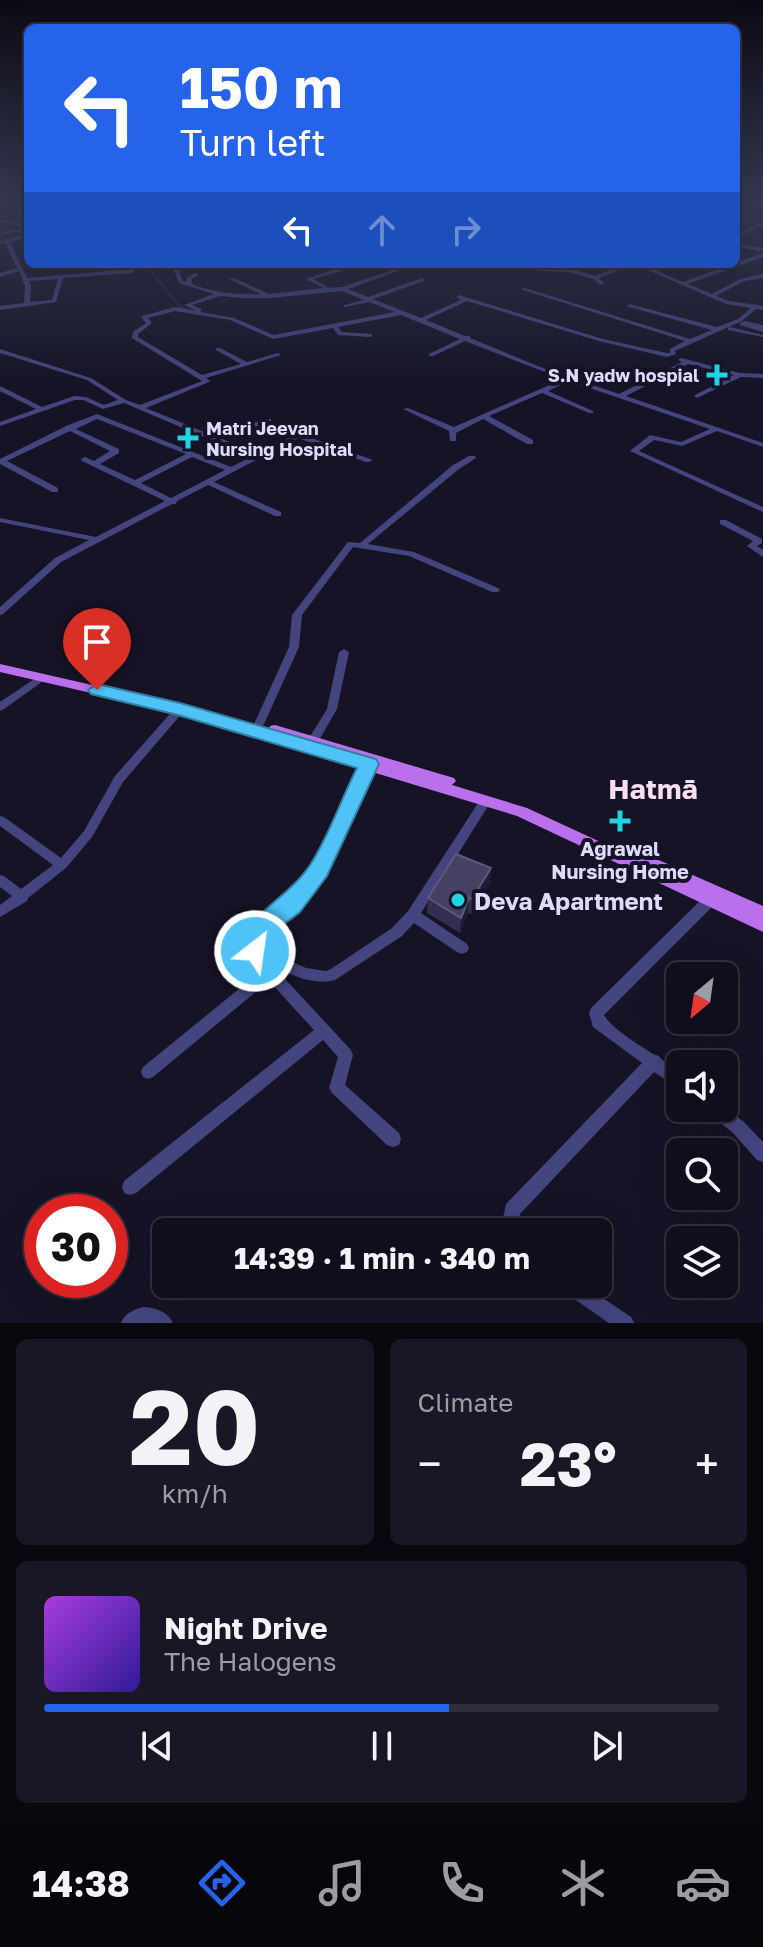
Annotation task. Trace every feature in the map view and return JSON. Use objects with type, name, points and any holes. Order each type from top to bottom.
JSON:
[{"type":"main road","points":[[0,665],[187,703],[522,812],[763,925]]},
{"type":"main road","points":[[0,665],[312,743],[526,807],[763,913]]},
{"type":"street","points":[[18,264],[30,293],[27,303]]},
{"type":"street","points":[[91,268],[92,273]]},
{"type":"street","points":[[183,268],[176,271],[181,282],[239,299],[343,289],[405,268]]},
{"type":"street","points":[[388,268],[401,270]]},
{"type":"street","points":[[457,268],[569,270],[601,283]]},
{"type":"street","points":[[595,278],[623,268]]},
{"type":"street","points":[[644,268],[723,302],[763,308]]},
{"type":"street","points":[[683,284],[724,268]]},
{"type":"street","points":[[0,275],[21,269]]},
{"type":"street","points":[[331,289],[308,279],[339,270]]},
{"type":"street","points":[[25,280],[132,271]]},
{"type":"street","points":[[189,285],[189,278],[196,275]]},
{"type":"street","points":[[0,308],[56,300],[61,276]]},
{"type":"street","points":[[712,296],[742,280],[763,276]]},
{"type":"street","points":[[232,279],[272,296]]},
{"type":"street","points":[[346,306],[422,280]]},
{"type":"street","points":[[343,289],[568,379],[763,445]]},
{"type":"street","points":[[523,289],[690,341]]},
{"type":"street","points":[[218,295],[187,305],[226,315]]},
{"type":"street","points":[[420,321],[463,298],[601,340],[673,354],[685,363],[740,375],[763,376]]},
{"type":"street","points":[[629,306],[717,329]]},
{"type":"street","points":[[673,354],[672,350],[740,320],[754,308]]},
{"type":"street","points":[[140,408],[205,382],[202,377],[135,338],[135,333],[149,323],[144,315],[171,309],[224,317],[272,337],[400,313]]},
{"type":"street","points":[[334,325],[341,335],[370,335]]},
{"type":"street","points":[[730,329],[763,337]]},
{"type":"street","points":[[431,355],[468,337]]},
{"type":"street","points":[[218,349],[246,364]]},
{"type":"street","points":[[0,351],[84,377],[124,401],[256,456]]},
{"type":"street","points":[[202,377],[278,355]]},
{"type":"street","points":[[620,396],[685,363]]},
{"type":"street","points":[[697,396],[740,375]]},
{"type":"street","points":[[406,409],[454,430],[568,379]]},
{"type":"street","points":[[0,388],[41,409]]},
{"type":"street","points":[[543,391],[591,412]]},
{"type":"street","points":[[0,424],[81,397],[105,407],[124,401]]},
{"type":"street","points":[[55,490],[1,461],[69,428],[102,416],[231,470]]},
{"type":"street","points":[[485,417],[530,442]]},
{"type":"street","points":[[214,438],[268,421]]},
{"type":"street","points":[[69,428],[116,451],[94,464]]},
{"type":"street","points":[[453,439],[454,430]]},
{"type":"street","points":[[714,430],[682,444],[653,437],[634,451],[763,510]]},
{"type":"street","points":[[0,612],[42,571],[95,539],[173,502],[301,434],[369,460]]},
{"type":"street","points":[[135,483],[192,454]]},
{"type":"street","points":[[363,544],[456,467],[472,458]]},
{"type":"street","points":[[85,459],[173,502]]},
{"type":"street","points":[[209,483],[278,514]]},
{"type":"street","points":[[0,520],[95,539]]},
{"type":"street","points":[[723,522],[759,541],[751,546],[763,554]]},
{"type":"street","points":[[259,724],[291,655],[295,624],[302,606],[347,547],[356,542],[438,563],[465,579],[495,590]]},
{"type":"street","points":[[312,743],[332,709],[344,652]]},
{"type":"street","points":[[0,707],[42,677]]},
{"type":"street","points":[[0,912],[62,865],[88,834],[119,779],[180,709]]},
{"type":"street","points":[[369,764],[319,870],[291,905],[260,929],[253,939],[255,951],[270,972],[346,1055],[337,1088],[393,1139]]},
{"type":"street","points":[[255,951],[314,976],[328,978],[397,932],[413,915],[486,800]]},
{"type":"street","points":[[0,820],[62,865]]},
{"type":"street","points":[[0,880],[22,897]]},
{"type":"street","points":[[666,1071],[598,1022],[596,1013],[710,900]]},
{"type":"street","points":[[413,915],[462,948]]},
{"type":"street","points":[[148,1072],[270,972]]},
{"type":"street","points":[[130,1187],[324,1031]]},
{"type":"street","points":[[511,1218],[512,1210],[654,1061]]},
{"type":"street","points":[[731,1122],[763,1154]]},
{"type":"street","points":[[588,1298],[625,1323]]},
{"type":"street","points":[[130,1323],[145,1315],[155,1315],[164,1323]]},
{"type":"building","points":[[456,854],[491,868],[472,899],[469,898],[461,918],[428,898]]},
{"type":"waterway","points":[[148,268],[180,307],[194,311]]},
{"type":"place","name":"S.N yadw hospial","points":[[717,375]]},
{"type":"place","name":"Matri Jeevan Nursing Hospital","points":[[188,438]]},
{"type":"place","name":"Agrawal Nursing Home","points":[[620,821]]},
{"type":"place","name":"Deva Apartment","points":[[458,900]]},
{"type":"district","name":"Hatmā","points":[[653,788]]},
{"type":"route","points":[[97,690],[180,709],[369,764],[319,870],[291,905],[260,929],[253,939],[255,951]]}]
